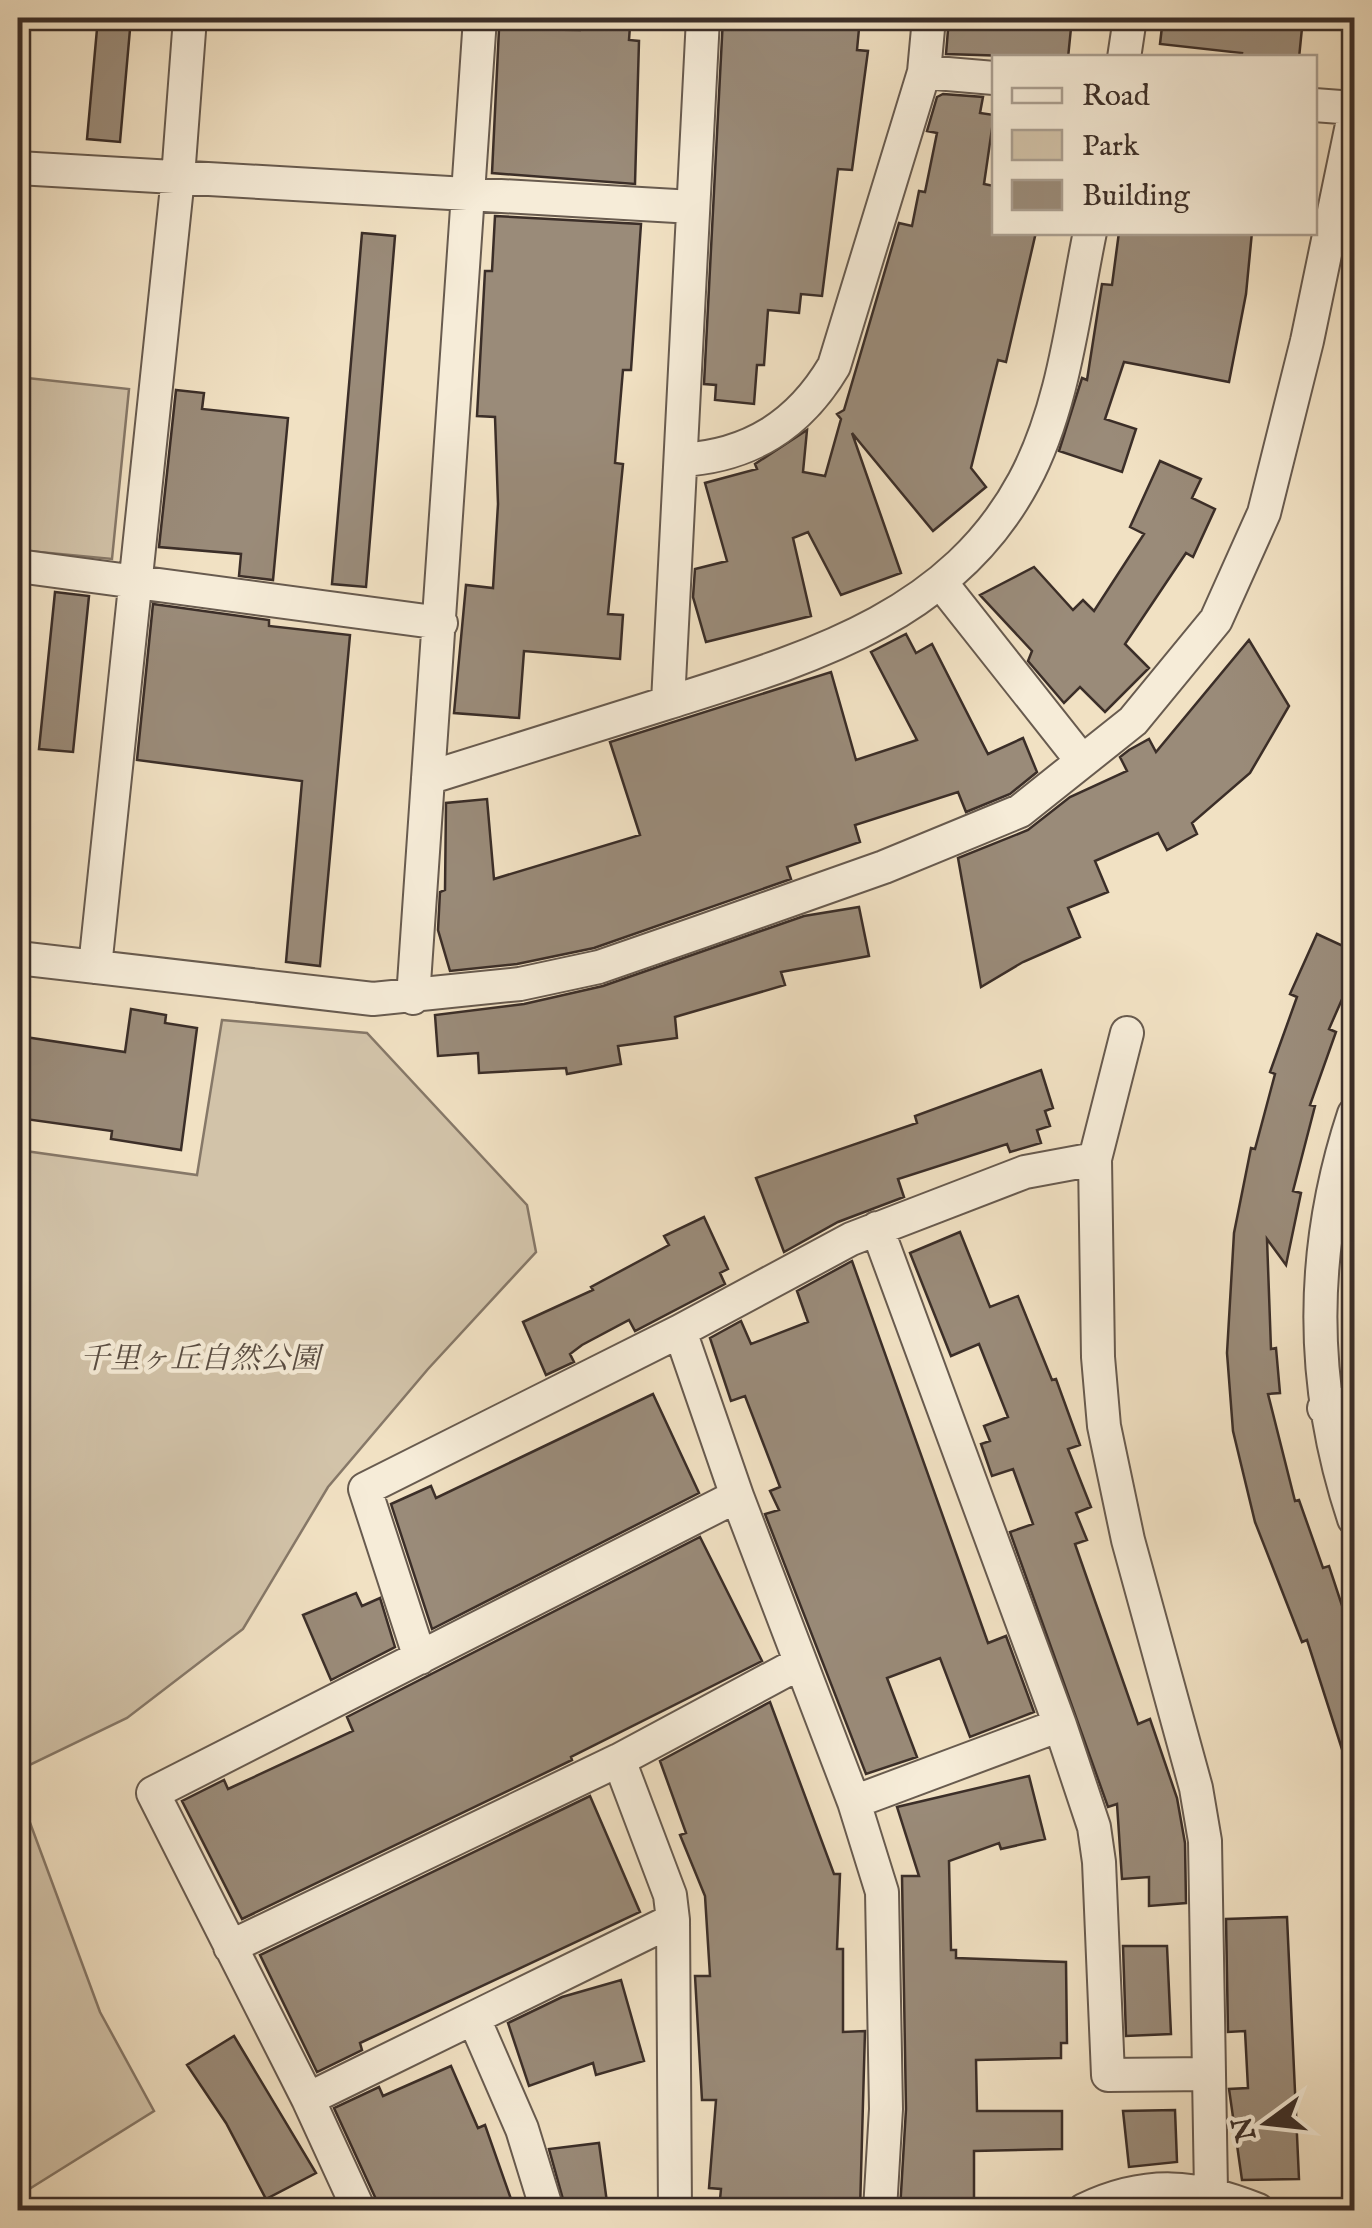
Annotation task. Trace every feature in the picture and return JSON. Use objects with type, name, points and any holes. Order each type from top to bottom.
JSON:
[{"type":"street","points":[[94,967],[178,177],[190,18]]},
{"type":"street","points":[[412,998],[441,624],[480,18]]},
{"type":"street","points":[[668,702],[702,18]]},
{"type":"street","points":[[681,460],[735,453],[769,437],[816,396],[834,366],[924,72],[930,18]]},
{"type":"street","points":[[1124,55],[1130,18]]},
{"type":"street","points":[[924,72],[992,78]]},
{"type":"street","points":[[18,958],[271,990],[412,998],[520,984],[599,967],[884,867],[1020,810],[1132,720],[1201,642],[1216,620],[1264,513],[1308,341],[1354,112],[1317,105]]},
{"type":"street","points":[[18,168],[693,208]]},
{"type":"street","points":[[428,778],[805,660],[876,627],[942,584],[998,520],[1030,468],[1056,394],[1089,235]]},
{"type":"street","points":[[18,566],[441,624]]},
{"type":"street","points":[[942,584],[1082,761]]},
{"type":"street","points":[[1127,1033],[1095,1158],[1098,1356],[1104,1426],[1128,1540],[1196,1788],[1204,1841],[1211,2191]]},
{"type":"street","points":[[1354,1114],[1324,1234],[1318,1332],[1340,1405],[1354,1519]]},
{"type":"street","points":[[420,1658],[365,1489],[876,1228],[1026,1172],[1095,1158]]},
{"type":"street","points":[[876,1228],[1094,1827],[1100,1862],[1108,2075],[1209,2074]]},
{"type":"street","points":[[680,1331],[798,1664],[854,1802],[882,1892],[886,2110],[880,2210]]},
{"type":"street","points":[[359,2210],[308,2099],[153,1792],[737,1496]]},
{"type":"street","points":[[230,1946],[620,1760],[798,1664]]},
{"type":"street","points":[[854,1802],[1060,1725]]},
{"type":"street","points":[[620,1760],[670,1895],[676,2210]]},
{"type":"street","points":[[308,2099],[475,2021],[673,1920]]},
{"type":"street","points":[[475,2021],[522,2129],[546,2210]]},
{"type":"street","points":[[1084,2210],[1144,2192],[1185,2188],[1211,2191],[1258,2210]]},
{"type":"green space","points":[[18,377],[129,389],[112,559],[18,550]]},
{"type":"green space","name":"千里ヶ丘自然公園","points":[[222,1020],[367,1033],[527,1205],[536,1252],[428,1369],[328,1487],[243,1629],[127,1718],[19,1770],[19,1793],[100,2012],[154,2111],[18,2196],[18,1150],[197,1175]]},
{"type":"building","points":[[98,18],[131,18],[120,142],[87,139]]},
{"type":"building","points":[[723,18],[860,18],[857,50],[868,51],[852,170],[838,169],[822,296],[801,294],[799,313],[768,310],[764,365],[757,365],[754,404],[715,400],[716,385],[704,384]]},
{"type":"building","points":[[949,18],[1072,18],[1068,55],[946,54]]},
{"type":"building","points":[[1163,18],[1303,18],[1299,55],[1242,55],[1160,44]]},
{"type":"building","points":[[581,24],[630,26],[629,40],[639,41],[635,184],[492,173],[499,29],[580,30]]},
{"type":"building","points":[[937,97],[983,97],[980,113],[992,115],[984,184],[992,186],[992,235],[1035,235],[1006,362],[998,360],[971,468],[986,487],[933,531],[852,433],[901,573],[841,595],[808,532],[793,538],[811,616],[706,642],[693,597],[695,569],[727,561],[705,483],[757,469],[755,464],[807,430],[803,472],[825,476],[841,419],[837,414],[844,410],[899,223],[912,226],[919,191],[925,192],[937,133],[927,131]]},
{"type":"building","points":[[495,216],[641,224],[631,370],[623,370],[615,463],[623,464],[608,614],[623,615],[620,659],[524,651],[519,718],[454,713],[466,585],[493,588],[498,504],[495,417],[477,416],[485,271],[492,271]]},
{"type":"building","points":[[362,233],[395,236],[366,587],[332,584]]},
{"type":"building","points":[[1119,235],[1252,235],[1246,294],[1229,382],[1124,362],[1105,419],[1136,429],[1122,472],[1059,451],[1082,378],[1087,380],[1102,284],[1112,285]]},
{"type":"building","points":[[176,390],[204,393],[202,409],[288,418],[273,580],[239,576],[241,554],[159,547]]},
{"type":"building","points":[[1160,461],[1201,479],[1192,498],[1215,509],[1193,557],[1186,553],[1125,644],[1149,668],[1105,712],[1080,687],[1064,703],[1028,661],[1032,651],[980,595],[1034,567],[1073,610],[1083,600],[1094,611],[1144,534],[1130,527]]},
{"type":"building","points":[[55,592],[89,596],[73,752],[39,749]]},
{"type":"building","points":[[153,604],[269,620],[269,626],[350,635],[320,966],[286,962],[302,781],[137,760]]},
{"type":"building","points":[[906,634],[916,653],[932,644],[988,754],[1023,738],[1037,772],[1010,794],[966,812],[958,792],[855,825],[860,842],[787,867],[791,879],[594,948],[517,964],[450,971],[438,930],[440,892],[445,890],[446,803],[487,799],[494,879],[640,835],[610,742],[831,672],[856,760],[917,740],[871,652]]},
{"type":"building","points":[[1249,640],[1289,706],[1250,773],[1192,823],[1197,834],[1167,850],[1158,833],[1095,861],[1108,892],[1068,908],[1080,937],[1023,962],[981,987],[958,858],[1028,830],[1070,797],[1127,771],[1120,757],[1149,739],[1156,752]]},
{"type":"building","points":[[859,907],[869,956],[781,972],[785,985],[675,1017],[677,1038],[618,1046],[621,1064],[567,1074],[566,1068],[479,1073],[478,1053],[438,1056],[435,1015],[524,1004],[603,986],[804,916]]},
{"type":"building","points":[[1317,934],[1354,951],[1354,972],[1329,1029],[1336,1032],[1310,1105],[1315,1106],[1293,1191],[1301,1193],[1286,1265],[1267,1239],[1271,1349],[1276,1348],[1280,1393],[1268,1394],[1295,1501],[1299,1500],[1323,1568],[1329,1566],[1354,1642],[1354,1767],[1348,1768],[1307,1640],[1302,1642],[1255,1522],[1233,1431],[1227,1353],[1234,1233],[1251,1148],[1255,1149],[1275,1074],[1270,1072],[1297,997],[1290,994]]},
{"type":"building","points":[[131,1009],[166,1015],[165,1023],[197,1028],[181,1150],[111,1139],[112,1131],[18,1118],[25,1037],[125,1052]]},
{"type":"building","points":[[1041,1070],[1053,1108],[1045,1111],[1050,1126],[1037,1130],[1041,1143],[1010,1152],[1007,1144],[898,1179],[904,1197],[838,1222],[784,1252],[756,1178],[917,1123],[915,1116]]},
{"type":"building","points":[[704,1217],[728,1269],[720,1273],[725,1284],[635,1331],[629,1320],[582,1345],[570,1354],[574,1362],[546,1375],[523,1322],[593,1290],[591,1287],[669,1245],[664,1236]]},
{"type":"building","points":[[960,1232],[990,1307],[1018,1296],[1052,1380],[1056,1379],[1080,1445],[1068,1449],[1091,1507],[1076,1513],[1087,1540],[1075,1544],[1138,1724],[1150,1719],[1177,1798],[1185,1843],[1186,1903],[1149,1906],[1149,1877],[1122,1879],[1117,1804],[1108,1807],[1010,1532],[1033,1524],[1013,1469],[992,1476],[981,1444],[990,1441],[984,1426],[1008,1417],[979,1344],[951,1356],[910,1253]]},
{"type":"building","points":[[852,1261],[988,1643],[1006,1636],[1034,1712],[970,1737],[940,1658],[887,1678],[917,1757],[866,1774],[765,1514],[779,1510],[770,1491],[780,1487],[745,1396],[731,1401],[710,1338],[741,1321],[751,1344],[808,1322],[797,1291]]},
{"type":"building","points":[[653,1394],[699,1493],[432,1629],[391,1504],[431,1486],[436,1498]]},
{"type":"building","points":[[700,1537],[762,1661],[571,1757],[572,1760],[242,1919],[182,1801],[224,1780],[228,1789],[353,1731],[347,1717]]},
{"type":"building","points":[[356,1593],[362,1606],[380,1598],[395,1647],[331,1680],[303,1615]]},
{"type":"building","points":[[770,1702],[834,1874],[840,1874],[837,1949],[843,1949],[843,2032],[865,2031],[860,2210],[719,2210],[721,2189],[709,2188],[716,2100],[702,2100],[695,1976],[710,1976],[705,1896],[680,1835],[686,1833],[660,1761]]},
{"type":"building","points":[[1029,1776],[1045,1839],[1001,1849],[999,1843],[949,1861],[951,1950],[956,1950],[956,1958],[1066,1962],[1067,2043],[1061,2043],[1061,2058],[976,2060],[977,2111],[1062,2111],[1062,2149],[974,2151],[974,2210],[900,2210],[906,2109],[902,1876],[919,1876],[897,1807]]},
{"type":"building","points":[[590,1796],[640,1912],[360,2043],[362,2050],[317,2072],[260,1955]]},
{"type":"building","points":[[1287,1917],[1299,2179],[1242,2180],[1229,2089],[1248,2088],[1245,2031],[1228,2032],[1226,1919]]},
{"type":"building","points":[[1123,1946],[1167,1946],[1171,2034],[1126,2036]]},
{"type":"building","points":[[621,1980],[644,2061],[596,2075],[593,2063],[529,2086],[508,2023],[562,1997]]},
{"type":"building","points":[[234,2036],[316,2173],[266,2199],[226,2123],[187,2065]]},
{"type":"building","points":[[451,2066],[478,2128],[485,2125],[511,2199],[476,2210],[381,2210],[334,2108],[379,2087],[383,2096]]},
{"type":"building","points":[[1175,2110],[1177,2162],[1129,2167],[1123,2111]]},
{"type":"building","points":[[599,2143],[608,2210],[566,2210],[549,2149]]}]
